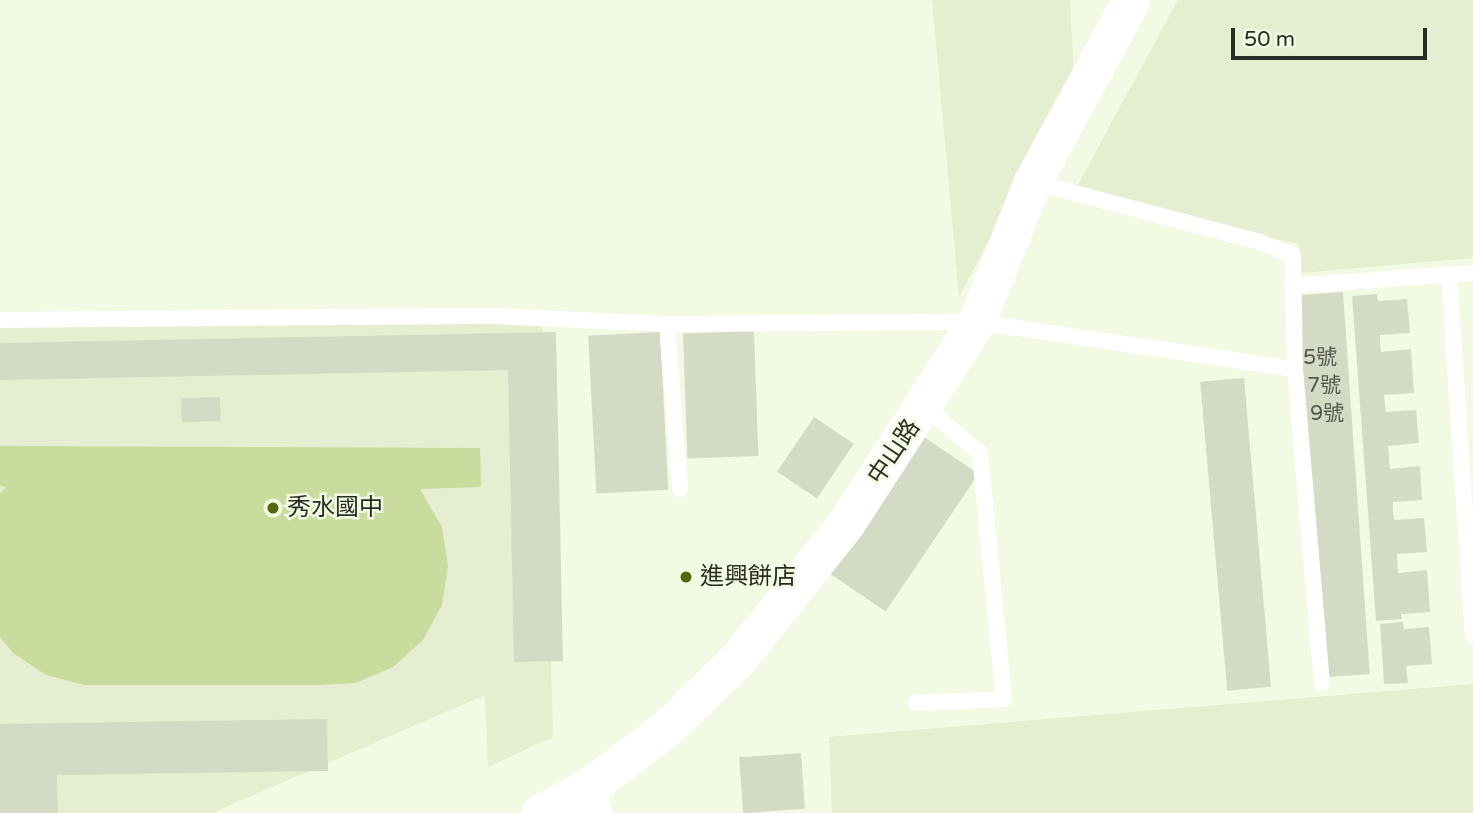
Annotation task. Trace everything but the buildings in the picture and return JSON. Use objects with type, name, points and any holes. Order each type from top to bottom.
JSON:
[{"type":"street","name":"中山路","points":[[541,813],[594,800],[737,661],[847,523],[977,322],[1033,182],[1132,0]]},
{"type":"lane","points":[[1033,182],[1259,242],[1293,254],[1291,286],[1295,369],[1322,683]]},
{"type":"lane","points":[[1291,286],[1473,273]]},
{"type":"lane","points":[[1449,274],[1473,635]]},
{"type":"lane","points":[[0,320],[493,316],[667,324],[977,322],[1295,369]]},
{"type":"lane","points":[[667,324],[680,489]]},
{"type":"lane","points":[[916,704],[1004,699],[980,453],[924,406]]},
{"type":"shaded area","points":[[932,0],[1070,0],[1074,79],[959,297]]},
{"type":"shaded area","points":[[1178,0],[1473,0],[1473,258],[1301,273],[1299,244],[1070,199]]},
{"type":"shaded area","name":"秀水國中","points":[[542,314],[553,737],[488,767],[485,695],[212,813],[0,813],[0,322]]},
{"type":"shaded area","points":[[1473,684],[1473,813],[832,813],[829,737]]},
{"type":"green space","points":[[0,446],[480,448],[481,487],[420,489],[442,527],[448,566],[442,605],[423,640],[393,667],[356,683],[84,685],[46,675],[13,653],[0,637],[0,494],[6,487],[0,486]]},
{"type":"place","name":"秀水國中","points":[[273,508]]},
{"type":"place","name":"進興餅店","points":[[686,577]]}]
